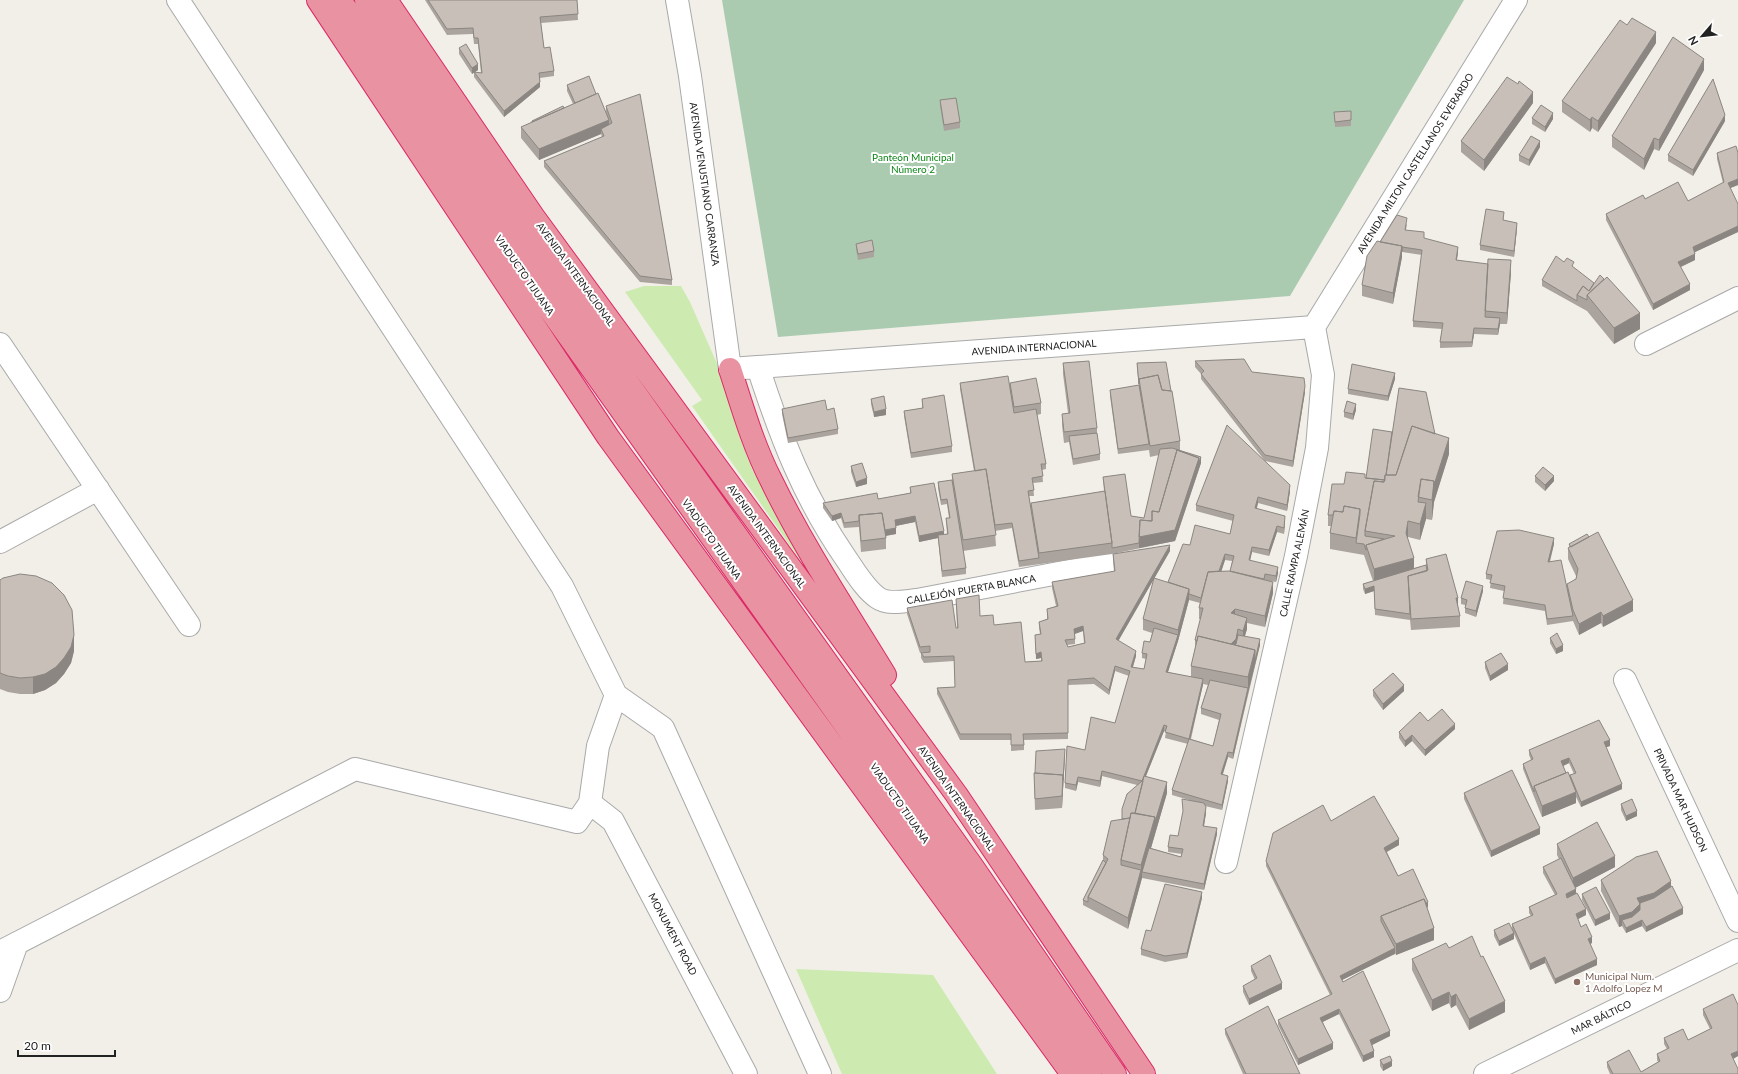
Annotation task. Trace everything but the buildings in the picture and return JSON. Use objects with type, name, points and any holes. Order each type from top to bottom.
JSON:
[{"type":"highway","points":[[318,0],[608,437],[1072,1074]]},
{"type":"highway","name":"VIADUCTO TIJUANA","points":[[340,0],[516,262],[949,871],[1090,1074]]},
{"type":"highway","name":"VIADUCTO TIJUANA","points":[[366,0],[531,248],[972,866],[1115,1074]]},
{"type":"highway","name":"AVENIDA INTERNACIONAL","points":[[386,0],[533,216],[956,794],[1144,1074]]},
{"type":"highway","points":[[730,369],[745,418],[770,479],[800,536],[956,794]]},
{"type":"street","points":[[178,0],[562,586],[616,695],[663,728],[820,1074]]},
{"type":"street","name":"AVENIDA VENUSTIANO CARRANZA","points":[[678,0],[690,76],[730,369]]},
{"type":"street","name":"AVENIDA MILTON CASTELLANOS EVERARDO","points":[[1314,327],[1516,0]]},
{"type":"street","points":[[1646,344],[1738,298]]},
{"type":"street","name":"AVENIDA INTERNACIONAL","points":[[730,369],[1314,327]]},
{"type":"street","name":"CALLE RAMPA ALEMÁN","points":[[1226,862],[1296,556],[1317,448],[1323,375],[1314,327]]},
{"type":"street","points":[[0,344],[189,625]]},
{"type":"street","name":"CALLEJÓN PUERTA BLANCA","points":[[758,367],[774,418],[800,482],[832,538],[862,583],[879,598],[895,602],[917,600],[1111,563]]},
{"type":"street","points":[[0,542],[98,489]]},
{"type":"street","name":"PRIVADA MAR HUDSON","points":[[1625,680],[1738,920]]},
{"type":"street","points":[[0,991],[8,948],[355,769],[577,822],[590,802],[598,746],[616,695]]},
{"type":"street","name":"MONUMENT ROAD","points":[[590,802],[613,821],[746,1074]]},
{"type":"street","name":"MAR BÁLTICO","points":[[1485,1074],[1738,950]]},
{"type":"green space","name":"Panteón Municipal Número 2","points":[[722,0],[1464,0],[1290,296],[778,337]]},
{"type":"green space","points":[[644,286],[681,286],[690,302],[722,375],[730,396],[739,435],[753,471],[817,584],[692,406],[702,400],[625,292]]},
{"type":"green space","points":[[796,969],[933,975],[997,1074],[842,1074]]},
{"type":"place","name":"Municipal Num. 1 Adolfo Lopez M","points":[[1577,982]]}]
